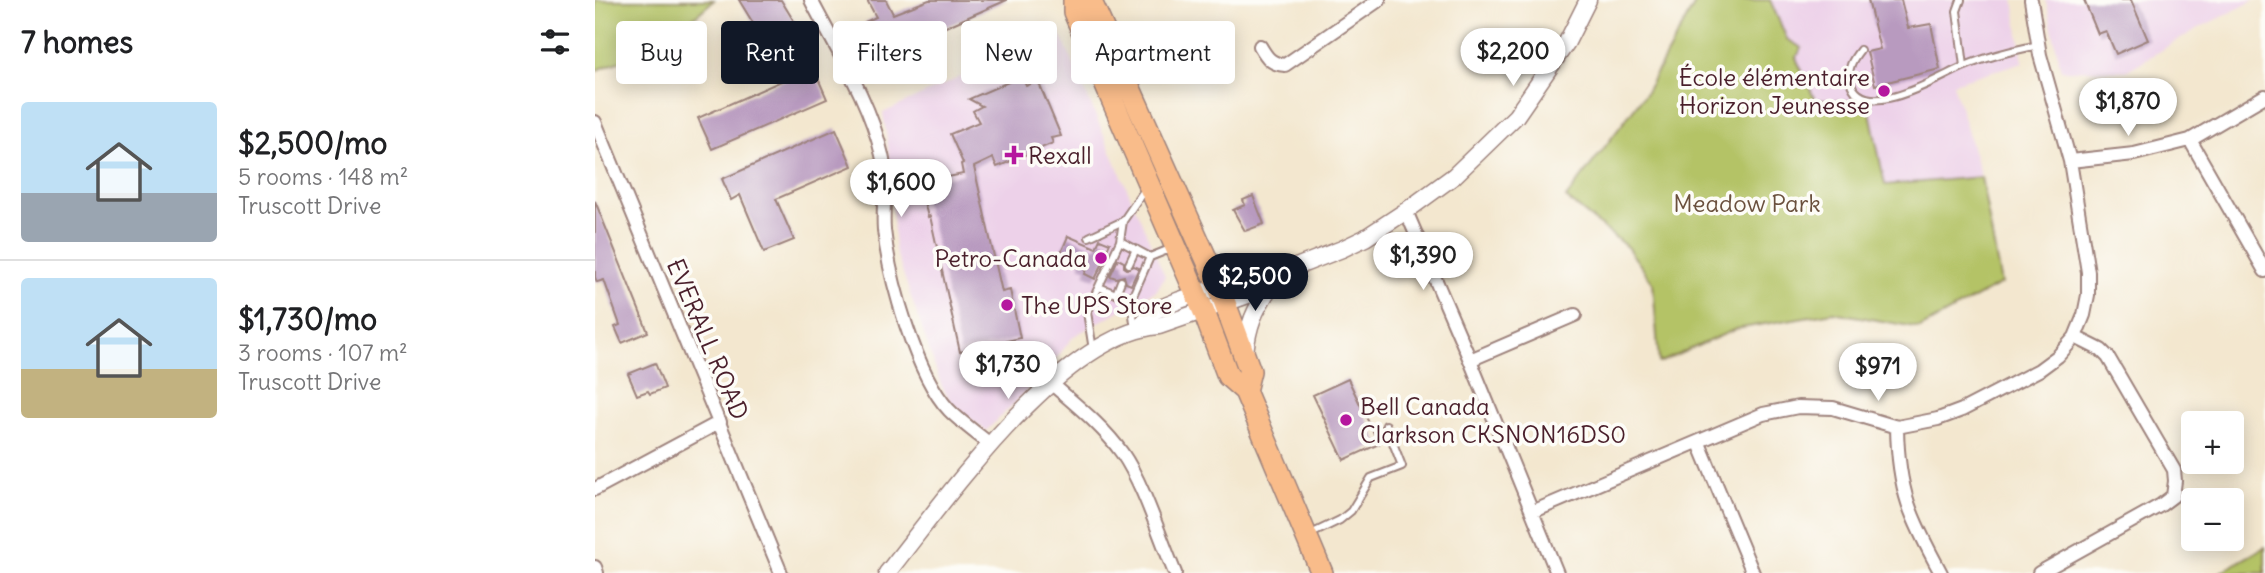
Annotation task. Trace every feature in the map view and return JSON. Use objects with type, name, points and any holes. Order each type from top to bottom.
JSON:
[{"type":"main road","points":[[1074,0],[1073,12],[1200,303],[1228,376],[1245,391],[1322,573]]},
{"type":"main road","points":[[1085,0],[1093,6],[1222,295],[1250,371],[1245,391]]},
{"type":"street","points":[[811,0],[873,121],[883,160],[884,228],[888,260],[921,363],[947,408],[990,444]]},
{"type":"street","points":[[1260,46],[1268,59],[1276,65],[1285,65],[1379,0]]},
{"type":"street","points":[[887,573],[990,444],[1075,362],[1093,350],[1137,329],[1159,327],[1261,272],[1283,272],[1353,243],[1406,211],[1454,176],[1516,116],[1567,42],[1588,0]]},
{"type":"street","points":[[1532,512],[1763,414],[1798,407],[1833,408],[1897,427],[1938,419],[1962,411],[2039,370],[2058,356],[2075,337],[2084,315],[2088,295],[2088,272],[2070,161],[2049,91],[2031,0]]},
{"type":"street","points":[[2070,161],[2134,154],[2190,140],[2265,96]]},
{"type":"street","name":"EVERALL ROAD","points":[[595,122],[781,573]]},
{"type":"street","points":[[2190,140],[2265,271]]},
{"type":"street","points":[[1406,211],[1557,573]]},
{"type":"street","points":[[1245,356],[1255,309],[1283,272]]},
{"type":"street","points":[[1222,295],[1271,287]]},
{"type":"street","points":[[1470,360],[1575,315]]},
{"type":"street","points":[[2039,573],[2173,496],[2173,470],[2108,357],[2101,350],[2075,337]]},
{"type":"street","points":[[1052,384],[1099,427],[1123,455],[1175,573]]},
{"type":"street","points":[[595,489],[720,422]]},
{"type":"street","points":[[1897,427],[1897,463],[1907,505],[1941,573]]},
{"type":"street","points":[[1699,443],[1753,573]]},
{"type":"street","points":[[595,567],[597,573]]},
{"type":"lane","points":[[1961,0],[1957,11],[1964,66]]},
{"type":"lane","points":[[1860,50],[1849,69],[1850,82],[1861,95],[1874,99],[1892,98],[1926,86],[1964,66],[2005,52],[2039,45]]},
{"type":"lane","points":[[1093,350],[1087,312],[1120,241],[1123,220],[1148,185]]},
{"type":"lane","points":[[1089,237],[1123,220]]},
{"type":"lane","points":[[1120,241],[1150,257]]},
{"type":"lane","points":[[1129,264],[1136,249]]},
{"type":"lane","points":[[1137,329],[1131,300],[1150,257],[1165,251],[1177,252]]},
{"type":"lane","points":[[1116,294],[1121,281]]},
{"type":"lane","points":[[1099,287],[1131,300]]},
{"type":"lane","points":[[1020,355],[1052,384]]},
{"type":"lane","points":[[1306,536],[1340,520],[1351,511],[1371,478],[1402,466],[1386,425]]},
{"type":"shaded area","name":"École élémentaire Horizon Jeunesse","points":[[1770,0],[2014,0],[2023,62],[1953,83],[1981,177],[1885,186],[1868,103],[1815,101]]},
{"type":"shaded area","points":[[2046,0],[2255,0],[2197,29],[2126,71],[2061,70]]},
{"type":"shaded area","points":[[1059,31],[1071,59],[1071,84],[1082,84],[1165,276],[1157,290],[1074,336],[1042,376],[986,431],[952,404],[941,385],[895,250],[888,146],[883,113],[961,77],[961,84],[1057,84]]},
{"type":"green space","points":[[595,0],[714,0],[690,21],[616,21],[616,63],[595,69]]},
{"type":"green space","name":"Meadow Park","points":[[1697,0],[1770,0],[1787,39],[1802,48],[1796,58],[1815,100],[1868,102],[1885,185],[1981,177],[2001,284],[1920,328],[1833,312],[1736,329],[1659,363],[1653,283],[1627,247],[1566,198],[1645,94]]},
{"type":"green space","points":[[2265,547],[2265,573],[2219,573]]},
{"type":"building","points":[[739,0],[781,0],[794,21],[752,21]]},
{"type":"building","points":[[867,0],[886,0],[893,14],[929,0],[1007,0],[947,26],[947,21],[867,21],[876,17]]},
{"type":"building","points":[[1868,0],[1901,0],[1908,28],[1931,24],[1940,69],[1875,85],[1867,52],[1880,49]]},
{"type":"building","points":[[2084,0],[2131,0],[2148,40],[2116,54],[2106,31],[2098,34]]},
{"type":"building","points":[[819,81],[827,99],[712,149],[698,118],[775,84],[819,84]]},
{"type":"building","points":[[1004,84],[1039,84],[1061,136],[1051,138],[1053,143],[997,167],[993,158],[974,167],[1002,292],[1010,290],[1020,338],[960,352],[930,216],[928,217],[921,190],[925,189],[923,182],[963,174],[963,163],[950,134],[979,122],[973,111],[982,106],[969,99]]},
{"type":"building","points":[[836,129],[852,166],[776,199],[794,240],[764,252],[740,195],[731,200],[722,179]]},
{"type":"building","points":[[1253,196],[1264,224],[1245,231],[1233,210],[1245,205],[1243,200]]},
{"type":"building","points":[[595,201],[648,332],[622,343],[615,327],[620,325],[604,280],[597,282],[595,277]]},
{"type":"building","points":[[1068,236],[1096,248],[1100,239],[1110,243],[1095,279],[1085,274],[1087,269],[1079,266],[1081,261],[1061,253]]},
{"type":"building","points":[[1118,259],[1124,262],[1127,269],[1134,266],[1139,268],[1131,285],[1126,283],[1124,276],[1110,276]]},
{"type":"building","points":[[655,363],[665,388],[650,394],[648,391],[637,395],[628,374]]},
{"type":"building","name":"Bell Canada Clarkson CKSNON16DS0","points":[[1348,379],[1379,444],[1344,460],[1313,395]]},
{"type":"place","name":"École élémentaire Horizon Jeunesse","points":[[1884,91]]},
{"type":"place","name":"Rexall","points":[[1014,155]]},
{"type":"place","name":"Petro-Canada","points":[[1101,258]]},
{"type":"place","name":"The UPS Store","points":[[1007,305]]},
{"type":"place","name":"Bell Canada Clarkson CKSNON16DS0","points":[[1346,420]]}]
